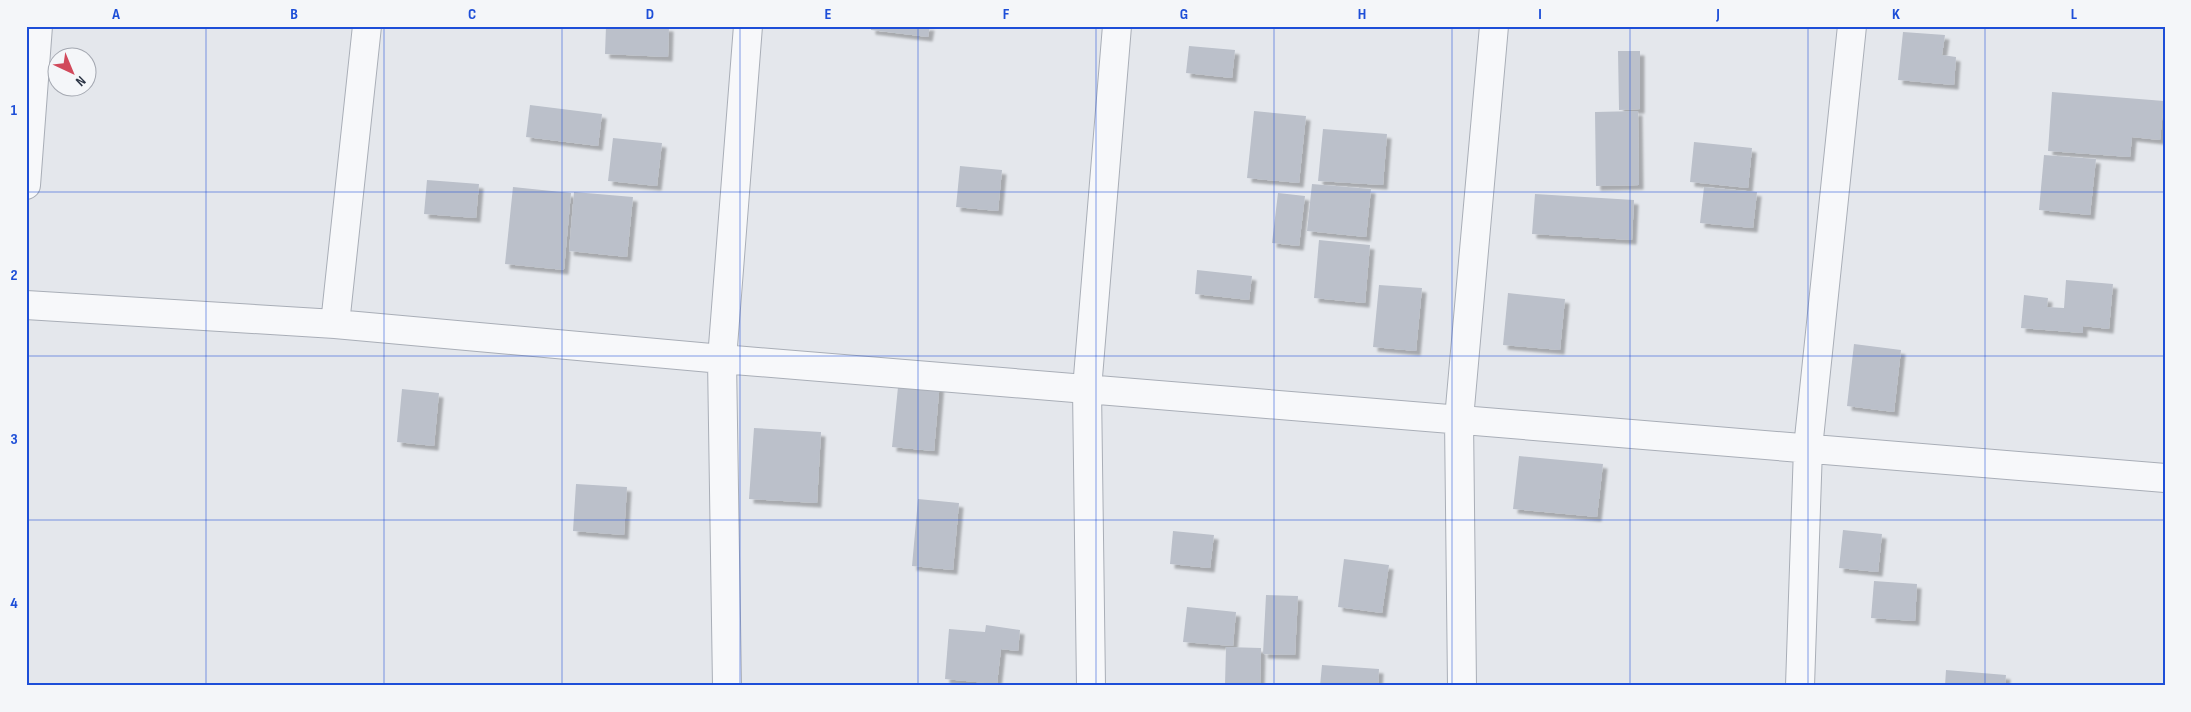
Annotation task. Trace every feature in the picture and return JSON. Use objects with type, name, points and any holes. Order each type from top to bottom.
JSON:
[{"type":"street","points":[[26,185],[38,26]]},
{"type":"street","points":[[335,324],[367,26]]},
{"type":"street","points":[[727,686],[722,359],[748,26]]},
{"type":"street","points":[[1091,686],[1087,389],[1117,26]]},
{"type":"street","points":[[1462,686],[1459,419],[1494,26]]},
{"type":"street","points":[[1800,686],[1808,448],[1852,26]]},
{"type":"street","points":[[26,305],[335,324],[722,359],[2165,478]]},
{"type":"building","points":[[606,26],[669,27],[668,57],[605,54]]},
{"type":"building","points":[[871,26],[930,26],[928,37],[871,30]]},
{"type":"building","points":[[1903,32],[1945,35],[1942,55],[1956,57],[1954,85],[1898,80]]},
{"type":"building","points":[[1189,46],[1235,50],[1232,78],[1186,73]]},
{"type":"building","points":[[1618,51],[1640,51],[1640,109],[1619,110]]},
{"type":"building","points":[[2052,92],[2164,101],[2160,140],[2132,137],[2130,157],[2048,151]]},
{"type":"building","points":[[530,105],[602,114],[598,146],[526,137]]},
{"type":"building","points":[[1254,111],[1306,116],[1299,183],[1247,178]]},
{"type":"building","points":[[1638,111],[1639,185],[1596,186],[1595,112]]},
{"type":"building","points":[[1323,129],[1387,134],[1383,185],[1318,181]]},
{"type":"building","points":[[613,138],[662,143],[657,186],[608,181]]},
{"type":"building","points":[[1694,142],[1752,148],[1748,188],[1690,182]]},
{"type":"building","points":[[2044,155],[2096,159],[2090,215],[2039,210]]},
{"type":"building","points":[[960,166],[1002,170],[998,211],[956,207]]},
{"type":"building","points":[[427,180],[479,184],[476,218],[424,214]]},
{"type":"building","points":[[1312,184],[1371,189],[1366,237],[1307,231]]},
{"type":"building","points":[[513,187],[571,193],[564,270],[505,264]]},
{"type":"building","points":[[1704,187],[1757,192],[1753,228],[1700,223]]},
{"type":"building","points":[[574,192],[633,197],[627,257],[569,251]]},
{"type":"building","points":[[1278,193],[1305,196],[1299,246],[1272,243]]},
{"type":"building","points":[[1535,194],[1634,200],[1632,240],[1532,234]]},
{"type":"building","points":[[1319,240],[1370,245],[1365,303],[1314,298]]},
{"type":"building","points":[[1197,270],[1252,276],[1249,300],[1195,294]]},
{"type":"building","points":[[2066,280],[2113,284],[2109,329],[2083,326],[2083,333],[2021,328],[2024,295],[2048,298],[2047,307],[2064,308]]},
{"type":"building","points":[[1379,285],[1422,288],[1416,351],[1373,347]]},
{"type":"building","points":[[1508,293],[1565,299],[1560,350],[1503,345]]},
{"type":"building","points":[[1854,344],[1901,350],[1894,412],[1847,406]]},
{"type":"building","points":[[899,377],[940,381],[934,451],[892,447]]},
{"type":"building","points":[[402,389],[439,393],[434,446],[397,442]]},
{"type":"building","points":[[754,428],[821,432],[817,503],[749,499]]},
{"type":"building","points":[[1519,456],[1603,464],[1597,517],[1513,509]]},
{"type":"building","points":[[576,484],[627,487],[624,535],[573,531]]},
{"type":"building","points":[[918,499],[959,503],[953,570],[912,566]]},
{"type":"building","points":[[1843,530],[1882,534],[1878,572],[1839,568]]},
{"type":"building","points":[[1173,531],[1214,535],[1210,568],[1170,564]]},
{"type":"building","points":[[1344,559],[1389,565],[1382,613],[1338,607]]},
{"type":"building","points":[[1874,581],[1917,584],[1915,621],[1871,618]]},
{"type":"building","points":[[1266,595],[1298,596],[1295,655],[1263,654]]},
{"type":"building","points":[[1187,607],[1236,612],[1233,646],[1183,642]]},
{"type":"building","points":[[986,625],[1020,630],[1018,651],[1001,649],[997,684],[945,679],[949,629],[985,632]]},
{"type":"building","points":[[1226,647],[1261,648],[1260,686],[1225,685]]},
{"type":"building","points":[[1322,665],[1379,669],[1378,686],[1320,686]]},
{"type":"building","points":[[1946,670],[2006,675],[2005,686],[1945,686]]}]
